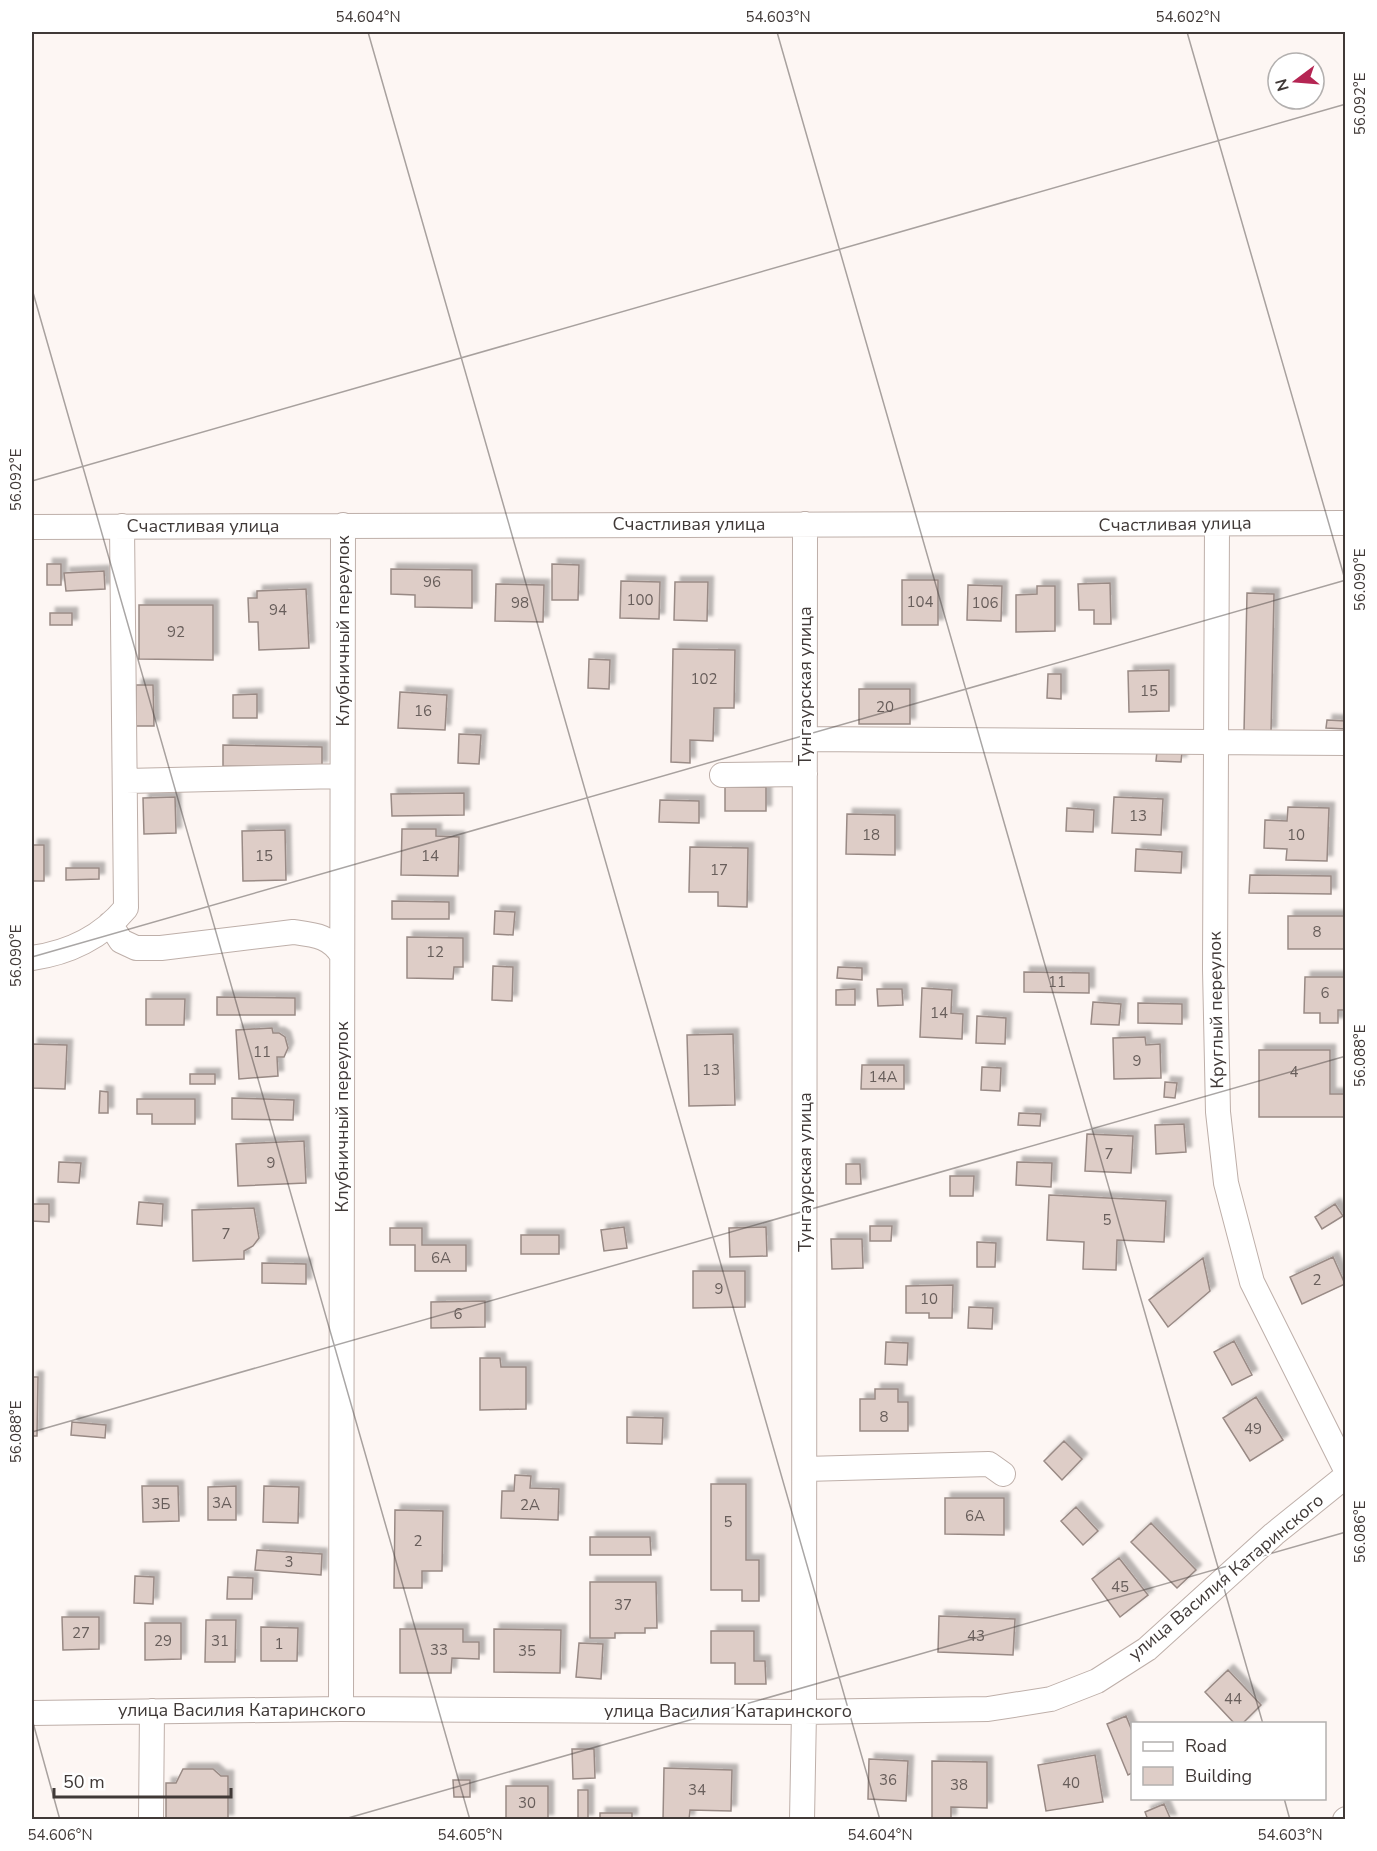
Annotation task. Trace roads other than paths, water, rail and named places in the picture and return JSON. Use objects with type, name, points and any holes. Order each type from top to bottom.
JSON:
[{"type":"street","name":"Счастливая улица","points":[[32,527],[1217,525],[1290,521],[1346,523]]},
{"type":"street","name":"Тунгаурская улица","points":[[802,1820],[805,1468],[806,524]]},
{"type":"street","name":"Клубничный переулок","points":[[341,1709],[343,525]]},
{"type":"street","name":"Круглый переулок","points":[[1217,525],[1218,1112],[1226,1183],[1252,1282],[1346,1470]]},
{"type":"street","points":[[32,958],[57,955],[90,939],[126,908],[122,526]]},
{"type":"street","points":[[805,739],[1216,744],[1346,743]]},
{"type":"street","points":[[722,775],[805,774]]},
{"type":"street","points":[[126,782],[342,776]]},
{"type":"street","points":[[110,924],[121,941],[136,948],[161,948],[293,932],[312,934],[334,942],[342,955]]},
{"type":"street","points":[[805,1468],[988,1464],[1003,1474]]},
{"type":"street","name":"улица Василия Катаринского","points":[[32,1713],[341,1709],[804,1712],[988,1709],[1051,1699],[1096,1681],[1147,1649],[1274,1534],[1346,1476]]},
{"type":"street","points":[[151,1820],[152,1711]]}]
